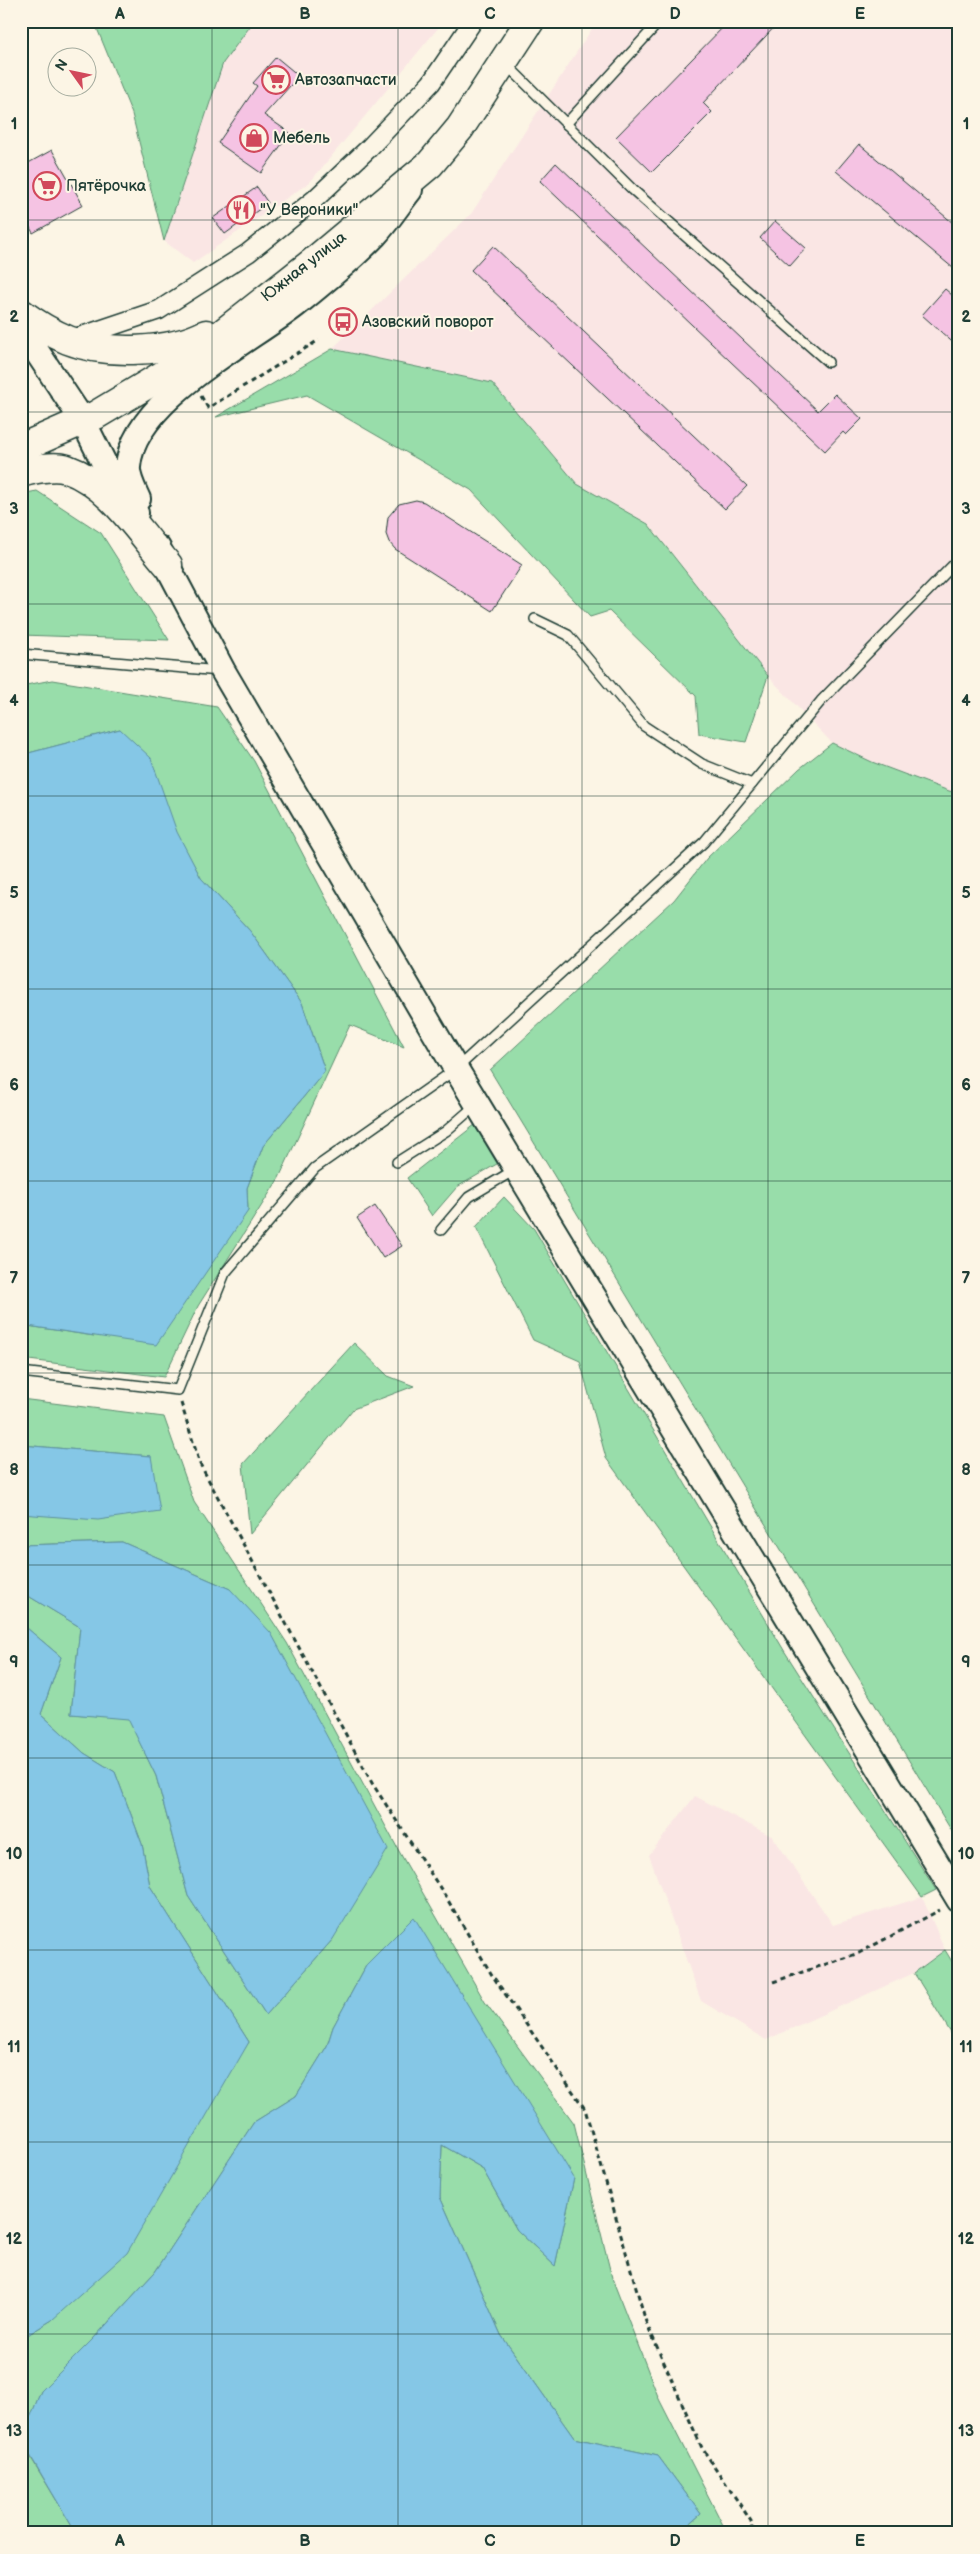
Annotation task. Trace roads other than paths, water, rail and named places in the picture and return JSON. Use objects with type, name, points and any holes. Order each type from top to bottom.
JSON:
[{"type":"highway","name":"Южная улица","points":[[21,448],[83,421],[168,372],[214,340],[247,312],[313,262],[430,164],[460,128],[530,21]]},
{"type":"highway","points":[[21,313],[39,326],[70,340],[120,350],[160,349],[195,340],[247,312]]},
{"type":"highway","points":[[21,473],[64,468],[86,478],[105,492],[161,554]]},
{"type":"street","points":[[70,340],[159,310],[255,247],[315,199],[368,149],[431,84],[473,21]]},
{"type":"street","points":[[161,554],[128,469],[130,454],[147,420],[183,386],[298,303],[368,241],[430,164]]},
{"type":"street","points":[[21,328],[83,421],[105,465],[161,554],[223,671],[456,1069],[959,1900]]},
{"type":"lane","points":[[566,124],[660,21]]},
{"type":"lane","points":[[504,62],[633,190],[828,362]]},
{"type":"lane","points":[[21,1372],[178,1390],[225,1273],[315,1168],[456,1069],[704,842],[821,701],[959,559]]},
{"type":"lane","points":[[534,619],[568,635],[644,726],[702,764],[752,784]]},
{"type":"lane","points":[[21,654],[223,671]]},
{"type":"lane","points":[[397,1162],[446,1131],[477,1104]]},
{"type":"lane","points":[[441,1230],[469,1197],[516,1169]]},
{"type":"water","points":[[120,729],[151,758],[177,832],[201,878],[250,931],[302,1003],[325,1071],[263,1146],[247,1188],[248,1211],[156,1345],[21,1325],[21,755]]},
{"type":"water","points":[[21,1445],[151,1456],[160,1511],[98,1520],[21,1514]]},
{"type":"water","points":[[122,1542],[230,1589],[271,1633],[388,1849],[333,1939],[266,2015],[188,1896],[156,1776],[128,1719],[71,1714],[80,1627],[25,1594],[21,1596],[21,1545]]},
{"type":"water","points":[[21,1623],[61,1657],[41,1714],[84,1753],[115,1772],[142,1844],[150,1886],[249,2042],[127,2253],[52,2320],[21,2339]]},
{"type":"water","points":[[414,1917],[574,2178],[555,2266],[517,2230],[482,2168],[442,2145],[440,2197],[501,2335],[574,2438],[658,2456],[701,2514],[679,2533],[76,2533],[21,2440],[41,2391],[94,2338],[155,2272],[254,2122],[296,2096],[327,2046],[333,2027],[367,1964]]},
{"type":"place","name":"Автозапчасти","points":[[276,80]]},
{"type":"place","name":"Мебель","points":[[254,138]]},
{"type":"place","name":"Пятёрочка","points":[[47,186]]},
{"type":"place","name":"\"У Вероники\"","points":[[241,210]]},
{"type":"place","name":"Азовский поворот","points":[[343,322]]}]
